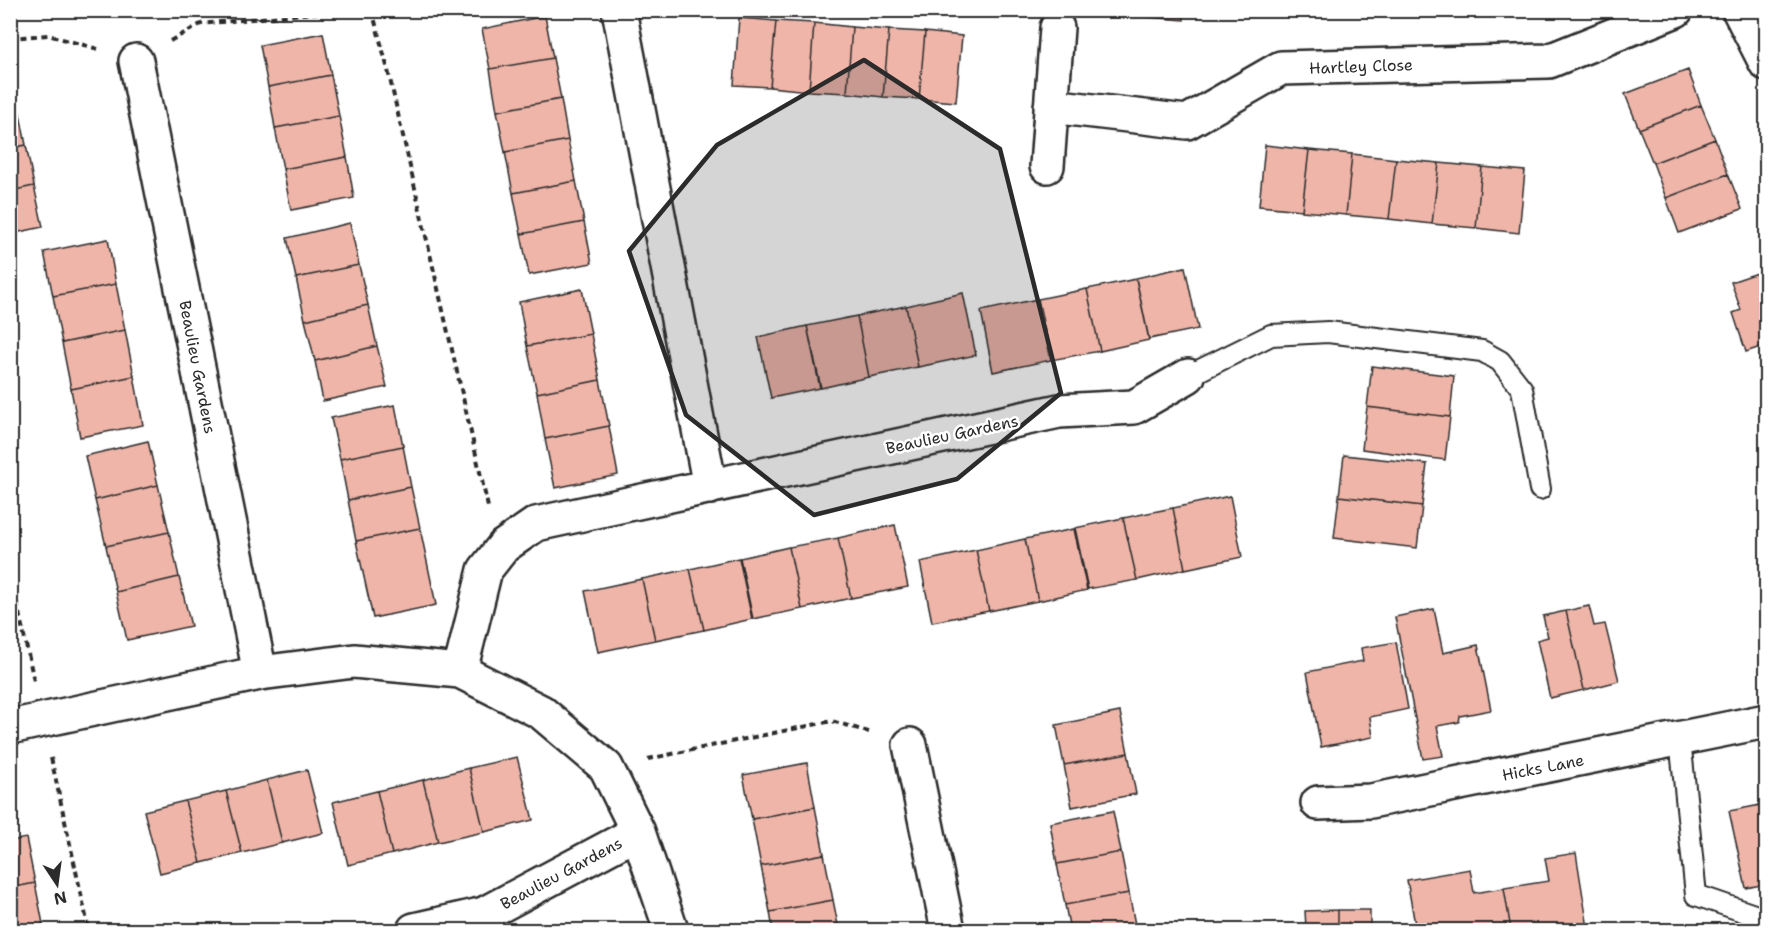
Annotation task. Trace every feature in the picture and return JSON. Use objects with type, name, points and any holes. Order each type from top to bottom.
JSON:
[{"type":"street","points":[[619,10],[710,487]]},
{"type":"street","name":"Hartley Close","points":[[1051,106],[1186,122],[1281,68],[1549,61],[1676,10]]},
{"type":"street","points":[[1739,10],[1767,63]]},
{"type":"street","points":[[1047,166],[1058,19]]},
{"type":"street","name":"Beaulieu Gardens","points":[[136,60],[260,674]]},
{"type":"street","name":"Beaulieu Gardens","points":[[460,671],[485,570],[504,546],[536,524],[1059,411],[1134,407],[1188,376]]},
{"type":"street","name":"Beaulieu Gardens","points":[[10,727],[260,674],[354,661],[460,671],[541,712],[606,767],[638,832],[671,930]]},
{"type":"street","name":"Hicks Lane","points":[[1318,802],[1371,801],[1767,721]]},
{"type":"street","points":[[909,745],[948,930]]},
{"type":"street","name":"Beaulieu Gardens","points":[[414,930],[484,914],[638,832]]},
{"type":"lane","points":[[1188,376],[1271,335],[1328,332],[1482,351],[1500,361],[1522,389],[1540,489]]},
{"type":"lane","points":[[1680,739],[1696,895],[1767,919]]},
{"type":"path","points":[[10,38],[48,35],[136,60],[201,24],[343,10]]},
{"type":"path","points":[[372,10],[390,78],[489,511],[504,546]]},
{"type":"path","points":[[606,767],[832,721],[909,745]]},
{"type":"highlighted area","points":[[864,60],[1000,149],[1061,393],[957,479],[814,515],[686,415],[629,251],[717,145]]},
{"type":"building","points":[[1110,10],[1147,10],[1147,17],[1110,16]]},
{"type":"building","points":[[1147,10],[1184,10],[1184,20],[1147,17]]},
{"type":"building","points":[[545,16],[553,58],[490,69],[482,29]]},
{"type":"building","points":[[739,18],[776,21],[770,87],[734,85]]},
{"type":"building","points":[[776,21],[814,23],[809,91],[770,87]]},
{"type":"building","points":[[814,23],[852,27],[847,93],[809,91]]},
{"type":"building","points":[[852,27],[889,30],[883,97],[847,93]]},
{"type":"building","points":[[889,30],[925,32],[919,99],[883,97]]},
{"type":"building","points":[[925,32],[962,36],[956,102],[919,99]]},
{"type":"building","points":[[323,33],[331,75],[268,87],[260,45]]},
{"type":"building","points":[[553,58],[561,99],[497,111],[490,69]]},
{"type":"building","points":[[10,70],[18,104],[10,106]]},
{"type":"building","points":[[1688,70],[1701,105],[1639,129],[1625,94]]},
{"type":"building","points":[[331,75],[339,116],[275,128],[268,87]]},
{"type":"building","points":[[561,99],[568,140],[505,152],[497,111]]},
{"type":"building","points":[[18,104],[26,145],[10,148],[10,106]]},
{"type":"building","points":[[1701,105],[1715,139],[1653,163],[1639,129]]},
{"type":"building","points":[[339,116],[347,157],[283,169],[275,128]]},
{"type":"building","points":[[1715,139],[1728,174],[1666,198],[1653,163]]},
{"type":"building","points":[[568,140],[576,181],[513,193],[505,152]]},
{"type":"building","points":[[26,145],[34,186],[10,191],[10,148]]},
{"type":"building","points":[[1265,145],[1309,150],[1302,210],[1259,206]]},
{"type":"building","points":[[1309,150],[1352,154],[1346,215],[1302,211]]},
{"type":"building","points":[[1352,154],[1396,159],[1389,219],[1346,215]]},
{"type":"building","points":[[347,157],[354,198],[291,210],[283,169]]},
{"type":"building","points":[[1396,159],[1439,163],[1432,224],[1389,219]]},
{"type":"building","points":[[1439,163],[1482,167],[1476,228],[1432,224]]},
{"type":"building","points":[[1482,167],[1525,171],[1519,233],[1476,228]]},
{"type":"building","points":[[1728,174],[1742,209],[1679,233],[1666,198]]},
{"type":"building","points":[[576,181],[584,222],[521,234],[513,193]]},
{"type":"building","points":[[34,186],[43,227],[10,234],[10,191]]},
{"type":"building","points":[[584,222],[592,263],[529,275],[521,234]]},
{"type":"building","points":[[350,223],[359,265],[296,278],[287,238]]},
{"type":"building","points":[[108,239],[116,284],[53,296],[44,252]]},
{"type":"building","points":[[359,265],[368,305],[305,320],[296,278]]},
{"type":"building","points":[[1185,267],[1198,329],[1149,339],[1136,278]]},
{"type":"building","points":[[1766,270],[1766,345],[1746,352],[1733,313],[1741,310],[1731,282]]},
{"type":"building","points":[[1136,279],[1149,340],[1100,351],[1087,289]]},
{"type":"building","points":[[116,284],[125,330],[62,343],[53,296]]},
{"type":"building","points":[[582,289],[591,334],[527,346],[519,302]]},
{"type":"building","points":[[1087,289],[1100,351],[1051,360],[1038,299]]},
{"type":"building","points":[[963,293],[976,355],[918,367],[906,306]]},
{"type":"building","points":[[1038,299],[1051,360],[993,372],[981,311]]},
{"type":"building","points":[[368,305],[377,346],[315,361],[305,320]]},
{"type":"building","points":[[906,306],[918,367],[869,377],[857,316]]},
{"type":"building","points":[[857,316],[869,377],[821,388],[807,326]]},
{"type":"building","points":[[807,326],[820,388],[771,398],[758,337]]},
{"type":"building","points":[[125,330],[134,376],[71,389],[62,343]]},
{"type":"building","points":[[591,334],[600,380],[537,393],[527,346]]},
{"type":"building","points":[[377,346],[387,387],[323,401],[315,361]]},
{"type":"building","points":[[1372,366],[1454,376],[1450,417],[1367,407]]},
{"type":"building","points":[[134,376],[143,425],[80,437],[71,389]]},
{"type":"building","points":[[600,380],[609,426],[545,439],[537,393]]},
{"type":"building","points":[[395,405],[403,446],[340,459],[331,418]]},
{"type":"building","points":[[1367,407],[1450,417],[1445,460],[1362,449]]},
{"type":"building","points":[[609,426],[618,475],[555,488],[545,439]]},
{"type":"building","points":[[148,441],[158,485],[95,500],[85,456]]},
{"type":"building","points":[[403,446],[411,487],[348,500],[340,459]]},
{"type":"building","points":[[1344,455],[1427,464],[1422,506],[1339,496]]},
{"type":"building","points":[[158,485],[169,532],[106,546],[95,500]]},
{"type":"building","points":[[411,487],[420,528],[356,541],[348,500]]},
{"type":"building","points":[[1230,496],[1242,557],[1185,569],[1173,508]]},
{"type":"building","points":[[1339,496],[1422,506],[1417,548],[1334,538]]},
{"type":"building","points":[[1173,508],[1185,569],[1137,580],[1123,518]]},
{"type":"building","points":[[1123,518],[1137,580],[1088,589],[1075,528]]},
{"type":"building","points":[[895,525],[908,587],[851,598],[838,538]]},
{"type":"building","points":[[420,528],[436,605],[373,618],[356,541]]},
{"type":"building","points":[[1074,529],[1087,590],[1038,601],[1025,539]]},
{"type":"building","points":[[169,532],[179,577],[116,592],[106,546]]},
{"type":"building","points":[[838,538],[851,598],[802,609],[789,547]]},
{"type":"building","points":[[1025,539],[1038,601],[989,611],[976,550]]},
{"type":"building","points":[[789,547],[802,609],[753,619],[740,558]]},
{"type":"building","points":[[976,550],[989,611],[932,622],[920,562]]},
{"type":"building","points":[[739,558],[752,619],[704,630],[690,569]]},
{"type":"building","points":[[690,569],[704,630],[655,640],[642,579]]},
{"type":"building","points":[[179,577],[191,626],[127,640],[116,592]]},
{"type":"building","points":[[642,579],[655,640],[598,652],[585,591]]},
{"type":"building","points":[[1589,606],[1594,626],[1605,624],[1619,681],[1584,690],[1566,611]]},
{"type":"building","points":[[1434,609],[1443,653],[1478,645],[1491,710],[1460,716],[1459,722],[1437,726],[1443,756],[1423,759],[1395,617]]},
{"type":"building","points":[[1566,611],[1584,690],[1550,698],[1537,640],[1548,637],[1543,616]]},
{"type":"building","points":[[1396,642],[1408,709],[1370,717],[1373,737],[1321,747],[1307,672],[1363,661],[1361,648]]},
{"type":"building","points":[[1120,712],[1128,753],[1064,765],[1056,725]]},
{"type":"building","points":[[1128,753],[1136,794],[1072,807],[1064,765]]},
{"type":"building","points":[[517,757],[533,820],[484,832],[469,768]]},
{"type":"building","points":[[807,763],[815,807],[752,819],[743,775]]},
{"type":"building","points":[[469,768],[484,832],[438,842],[423,780]]},
{"type":"building","points":[[307,770],[323,833],[282,843],[267,780]]},
{"type":"building","points":[[267,780],[282,843],[242,853],[226,791]]},
{"type":"building","points":[[423,780],[438,842],[392,854],[377,791]]},
{"type":"building","points":[[226,791],[242,853],[201,863],[185,801]]},
{"type":"building","points":[[377,791],[392,854],[348,865],[333,802]]},
{"type":"building","points":[[185,801],[201,863],[160,873],[144,811]]},
{"type":"building","points":[[1766,804],[1766,884],[1746,888],[1729,811]]},
{"type":"building","points":[[815,807],[824,854],[761,866],[752,819]]},
{"type":"building","points":[[1113,811],[1121,852],[1057,864],[1050,823]]},
{"type":"building","points":[[26,838],[35,883],[10,888],[10,841]]},
{"type":"building","points":[[1121,852],[1129,893],[1065,905],[1057,864]]},
{"type":"building","points":[[1576,853],[1588,928],[1511,930],[1504,888],[1549,881],[1545,858]]},
{"type":"building","points":[[824,854],[833,900],[770,912],[761,866]]},
{"type":"building","points":[[1470,869],[1474,893],[1504,888],[1511,930],[1416,930],[1407,880]]},
{"type":"building","points":[[35,883],[44,929],[10,930],[10,888]]},
{"type":"building","points":[[1129,893],[1136,930],[1070,930],[1065,905]]},
{"type":"building","points":[[833,900],[839,930],[773,930],[770,912]]},
{"type":"building","points":[[1338,910],[1370,910],[1370,927],[1399,927],[1399,930],[1338,930]]},
{"type":"building","points":[[1338,910],[1338,930],[1276,930],[1306,928],[1305,911]]}]
